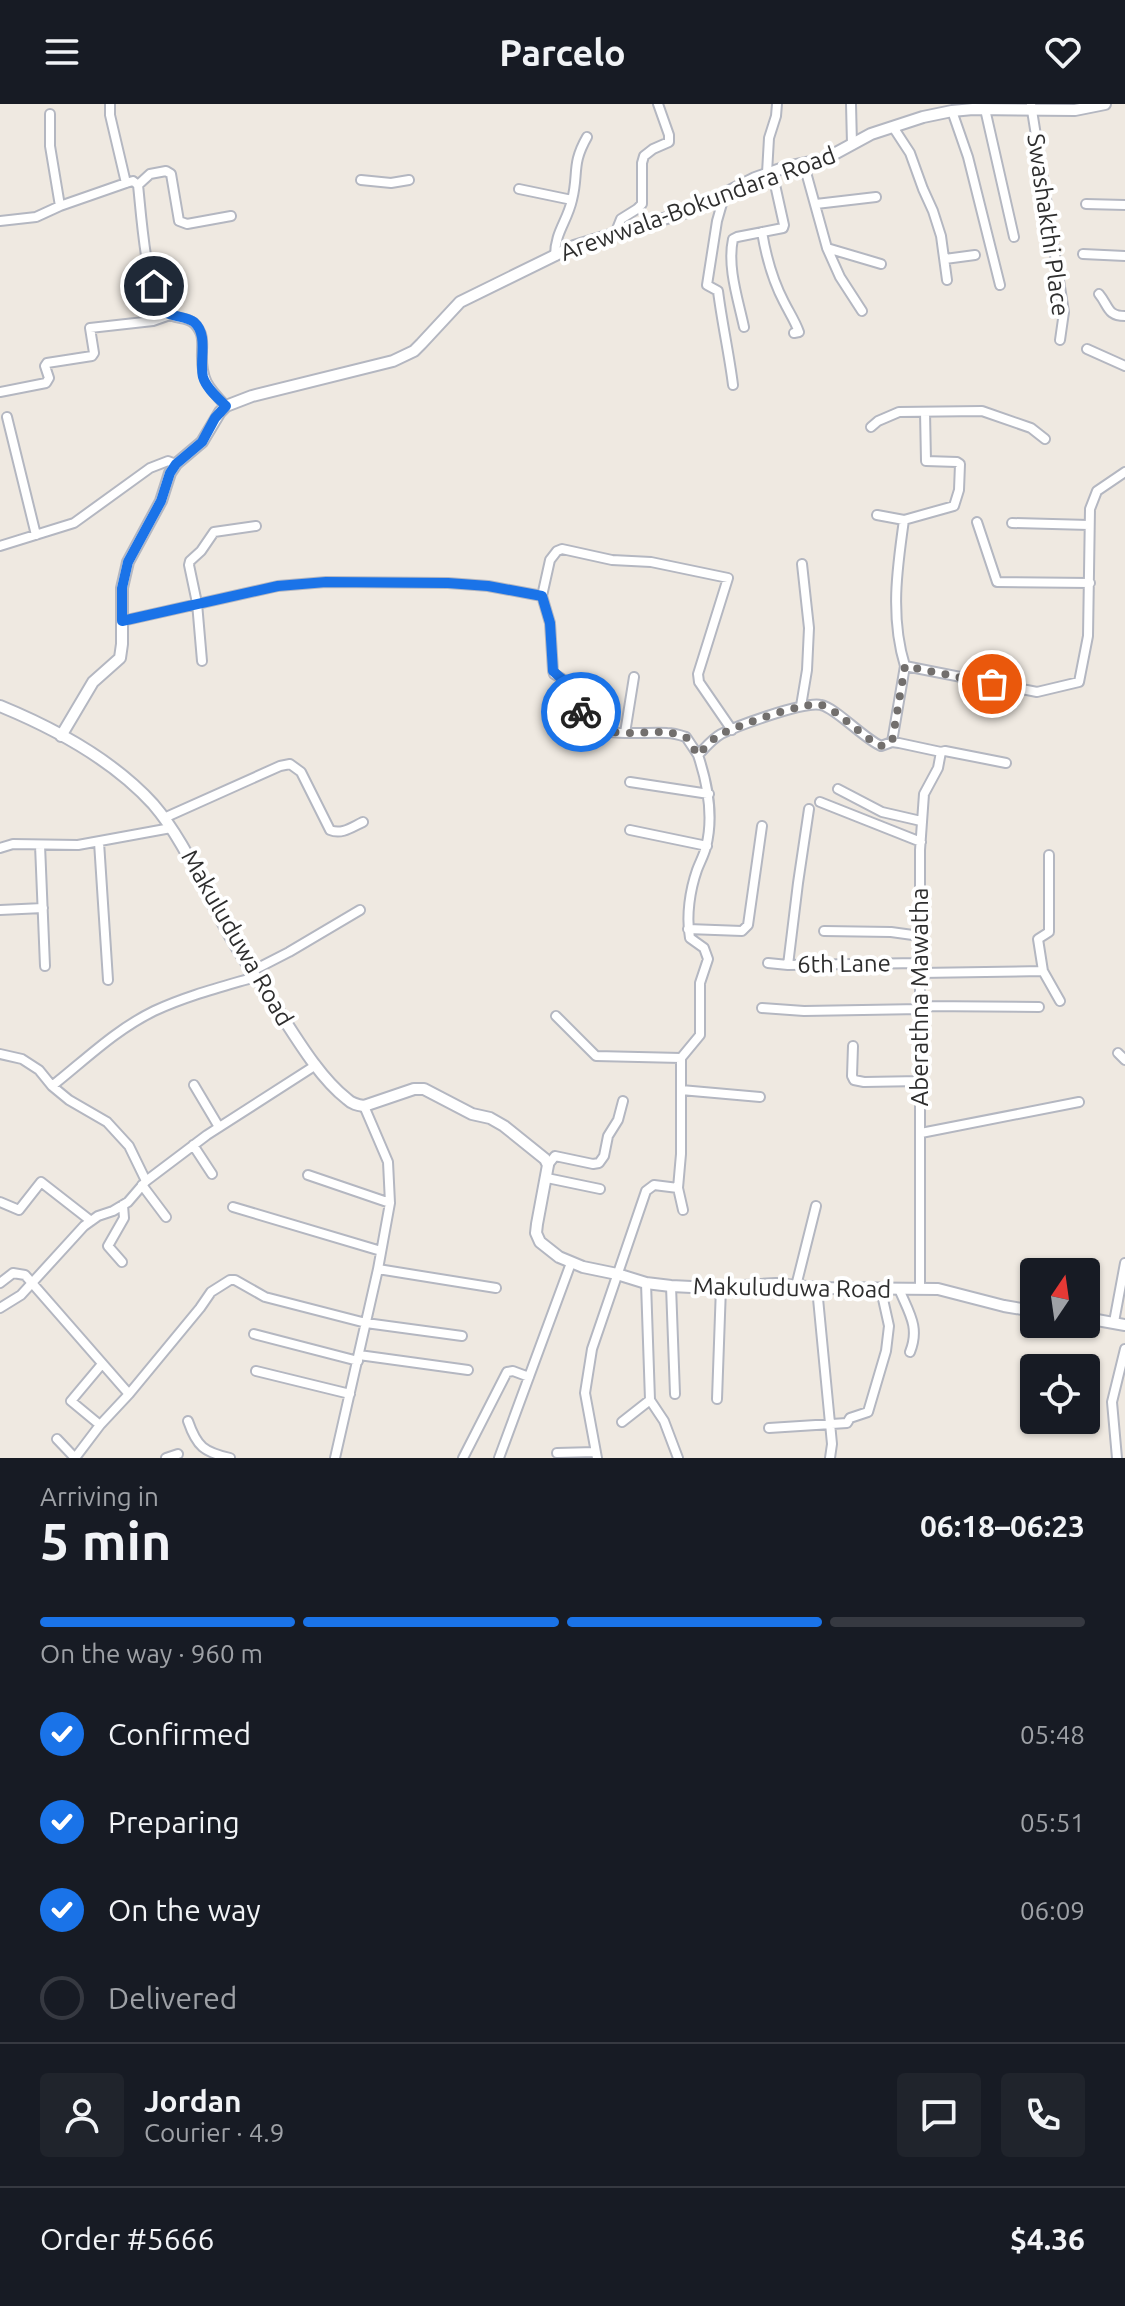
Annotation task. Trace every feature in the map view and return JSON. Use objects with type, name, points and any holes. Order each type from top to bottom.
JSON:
[{"type":"street","points":[[110,104],[126,183]]},
{"type":"street","points":[[615,234],[621,219],[642,204],[644,156],[669,142],[658,104]]},
{"type":"street","points":[[744,327],[733,274],[733,239],[780,229],[784,225],[770,172],[769,138],[777,104]]},
{"type":"street","points":[[851,104],[852,144]]},
{"type":"street","name":"Arewwala-Bokundara Road","points":[[226,406],[252,396],[384,364],[404,356],[429,338],[460,302],[584,242],[675,217],[770,172],[825,159],[871,134],[952,111],[1031,107],[1075,110],[1105,104]]},
{"type":"street","name":"Swashakthi Place","points":[[1031,107],[1064,312],[1060,340]]},
{"type":"street","points":[[985,109],[1014,237]]},
{"type":"street","points":[[952,111],[968,157],[1000,285]]},
{"type":"street","points":[[50,114],[50,146],[60,206]]},
{"type":"street","points":[[893,127],[910,153],[933,211],[947,280]]},
{"type":"street","points":[[555,256],[556,237],[572,200],[578,153],[587,137]]},
{"type":"street","points":[[804,165],[827,248],[840,277],[862,311]]},
{"type":"street","points":[[138,185],[150,174],[166,171],[171,174],[179,221],[187,224],[231,216]]},
{"type":"street","points":[[361,180],[391,183],[409,180]]},
{"type":"street","points":[[0,221],[36,217],[126,183],[133,181],[138,185],[147,266],[160,305],[164,312],[194,323],[200,331],[203,340],[203,377],[226,406],[215,418],[202,442],[170,473],[161,501],[128,562],[122,588],[120,658],[93,682],[61,736]]},
{"type":"street","points":[[519,189],[572,200]]},
{"type":"street","points":[[725,193],[717,221],[707,285],[718,291],[733,385]]},
{"type":"street","points":[[816,204],[876,197]]},
{"type":"street","points":[[1086,204],[1125,205]]},
{"type":"street","points":[[762,232],[783,301],[799,332],[794,333]]},
{"type":"street","points":[[827,248],[881,264]]},
{"type":"street","points":[[1083,254],[1125,256]]},
{"type":"street","points":[[945,259],[975,255]]},
{"type":"street","points":[[1099,294],[1110,313],[1125,316]]},
{"type":"street","points":[[0,392],[46,383],[49,378],[47,363],[92,356],[90,328],[153,321],[170,315]]},
{"type":"street","points":[[1087,349],[1125,366]]},
{"type":"street","points":[[871,427],[899,412],[982,411],[1031,428],[1045,439]]},
{"type":"street","points":[[877,515],[904,520],[954,506],[959,490],[960,464],[926,461],[925,412]]},
{"type":"street","points":[[7,417],[36,535]]},
{"type":"street","points":[[0,546],[74,523],[150,468],[168,461],[176,464]]},
{"type":"street","points":[[905,666],[1037,692],[1079,682],[1088,636],[1090,509],[1097,491],[1125,472]]},
{"type":"street","points":[[895,743],[905,666],[898,643],[896,581],[904,520]]},
{"type":"street","points":[[977,522],[997,582],[1090,583]]},
{"type":"street","points":[[1012,523],[1089,525]]},
{"type":"street","points":[[202,661],[190,561],[201,551],[211,534],[218,530],[256,526]]},
{"type":"street","points":[[683,1210],[678,1188],[681,1058],[700,1035],[700,983],[708,959],[704,948],[690,938],[688,929],[691,888],[709,836],[709,794],[698,755],[686,737],[669,732],[625,733],[590,726],[582,718],[573,685],[554,674],[550,623],[542,596],[550,560],[557,551],[562,549],[612,560],[651,562],[728,578],[698,674],[699,682],[732,730]]},
{"type":"street","points":[[801,706],[809,628],[802,564]]},
{"type":"street","points":[[122,621],[278,586],[326,582],[448,583],[488,586],[542,596]]},
{"type":"street","points":[[625,733],[634,677]]},
{"type":"street","points":[[698,755],[719,735],[801,706],[821,705],[881,746],[895,743],[1006,763]]},
{"type":"street","name":"Makuluduwa Road","points":[[0,706],[112,765],[152,804],[188,855],[224,925],[254,974],[316,1065],[344,1098],[364,1106]]},
{"type":"street","name":"Aberathna Mawatha","points":[[920,1289],[921,821],[924,794],[938,768],[941,752]]},
{"type":"street","points":[[164,818],[290,764],[298,767],[330,830],[344,831],[363,822]]},
{"type":"street","points":[[630,782],[709,794]]},
{"type":"street","points":[[838,789],[882,812],[921,821]]},
{"type":"street","points":[[820,802],[921,842]]},
{"type":"street","points":[[788,965],[809,809]]},
{"type":"street","points":[[688,929],[742,931],[748,925],[762,826]]},
{"type":"street","points":[[0,848],[13,844],[78,845],[171,828]]},
{"type":"street","points":[[630,830],[707,846]]},
{"type":"street","points":[[99,842],[108,980]]},
{"type":"street","points":[[40,845],[45,966]]},
{"type":"street","points":[[1049,855],[1049,932],[1038,939],[1043,971],[1060,1001]]},
{"type":"street","points":[[0,910],[43,908]]},
{"type":"street","points":[[52,1086],[93,1050],[152,1012],[254,974],[360,910]]},
{"type":"street","points":[[824,931],[891,932],[920,936]]},
{"type":"street","name":"6th Lane","points":[[768,963],[1043,971]]},
{"type":"street","points":[[762,1008],[804,1011],[1039,1007]]},
{"type":"street","points":[[556,1016],[596,1056],[681,1058]]},
{"type":"street","points":[[853,1046],[854,1080],[921,1081]]},
{"type":"street","points":[[0,1054],[22,1059],[39,1070],[69,1100],[107,1122],[129,1146],[144,1183],[166,1217]]},
{"type":"street","points":[[0,1308],[21,1295],[91,1221],[123,1205],[144,1183],[193,1145],[316,1065]]},
{"type":"street","points":[[194,1085],[219,1127]]},
{"type":"street","points":[[335,1458],[390,1203],[388,1162],[364,1106],[414,1089],[430,1090],[472,1114],[496,1121],[545,1159],[548,1165],[555,1156],[599,1163],[623,1101]]},
{"type":"street","points":[[681,1090],[760,1097]]},
{"type":"street","points":[[921,1133],[1079,1102]]},
{"type":"street","points":[[193,1145],[212,1174]]},
{"type":"street","name":"Makuluduwa Road","points":[[548,1165],[536,1233],[547,1250],[571,1263],[646,1283],[671,1286],[776,1284],[817,1288],[920,1289],[955,1292],[1020,1309]]},
{"type":"street","points":[[308,1175],[390,1203]]},
{"type":"street","points":[[547,1178],[600,1189]]},
{"type":"street","points":[[0,1202],[19,1210],[41,1182],[91,1221]]},
{"type":"street","points":[[557,1453],[596,1455],[585,1393],[592,1349],[649,1187],[661,1184],[678,1188]]},
{"type":"street","points":[[122,1262],[108,1246],[124,1218],[123,1205]]},
{"type":"street","points":[[796,1286],[816,1206]]},
{"type":"street","points":[[233,1207],[381,1251]]},
{"type":"street","points":[[499,1458],[571,1263]]},
{"type":"street","points":[[1100,1320],[1120,1323],[1125,1263]]},
{"type":"street","points":[[378,1269],[496,1288]]},
{"type":"street","points":[[0,1283],[13,1273],[25,1275],[129,1394]]},
{"type":"street","points":[[57,1439],[75,1458],[211,1292],[230,1280],[265,1297],[366,1323],[462,1336]]},
{"type":"street","points":[[646,1283],[650,1400],[664,1421],[678,1458]]},
{"type":"street","points":[[671,1286],[675,1394]]},
{"type":"street","points":[[717,1399],[721,1287]]},
{"type":"street","points":[[817,1288],[832,1444],[830,1458]]},
{"type":"street","points":[[899,1289],[915,1331],[910,1352]]},
{"type":"street","points":[[769,1428],[847,1423],[853,1417],[866,1415],[886,1351],[889,1326],[881,1290]]},
{"type":"street","points":[[254,1334],[358,1358],[468,1370]]},
{"type":"street","points":[[1117,1458],[1112,1402],[1125,1349]]},
{"type":"street","points":[[100,1425],[71,1401],[102,1364]]},
{"type":"street","points":[[256,1371],[350,1394]]},
{"type":"street","points":[[463,1458],[507,1372],[529,1377]]},
{"type":"street","points":[[622,1422],[650,1400]]},
{"type":"street","points":[[188,1421],[199,1445],[210,1453],[230,1458]]},
{"type":"street","points":[[166,1458],[178,1454]]},
{"type":"way so far","points":[[581,712],[582,718],[590,726],[603,730],[669,732],[686,737],[698,755],[719,735],[792,708],[821,705],[881,746],[892,742],[905,666],[992,684]]},
{"type":"route","points":[[154,286],[164,312],[194,323],[200,331],[203,340],[203,377],[226,406],[215,418],[202,442],[170,473],[161,501],[128,562],[122,588],[122,621],[278,586],[326,582],[448,583],[488,586],[542,596],[550,623],[554,674],[573,685],[581,712]]}]
